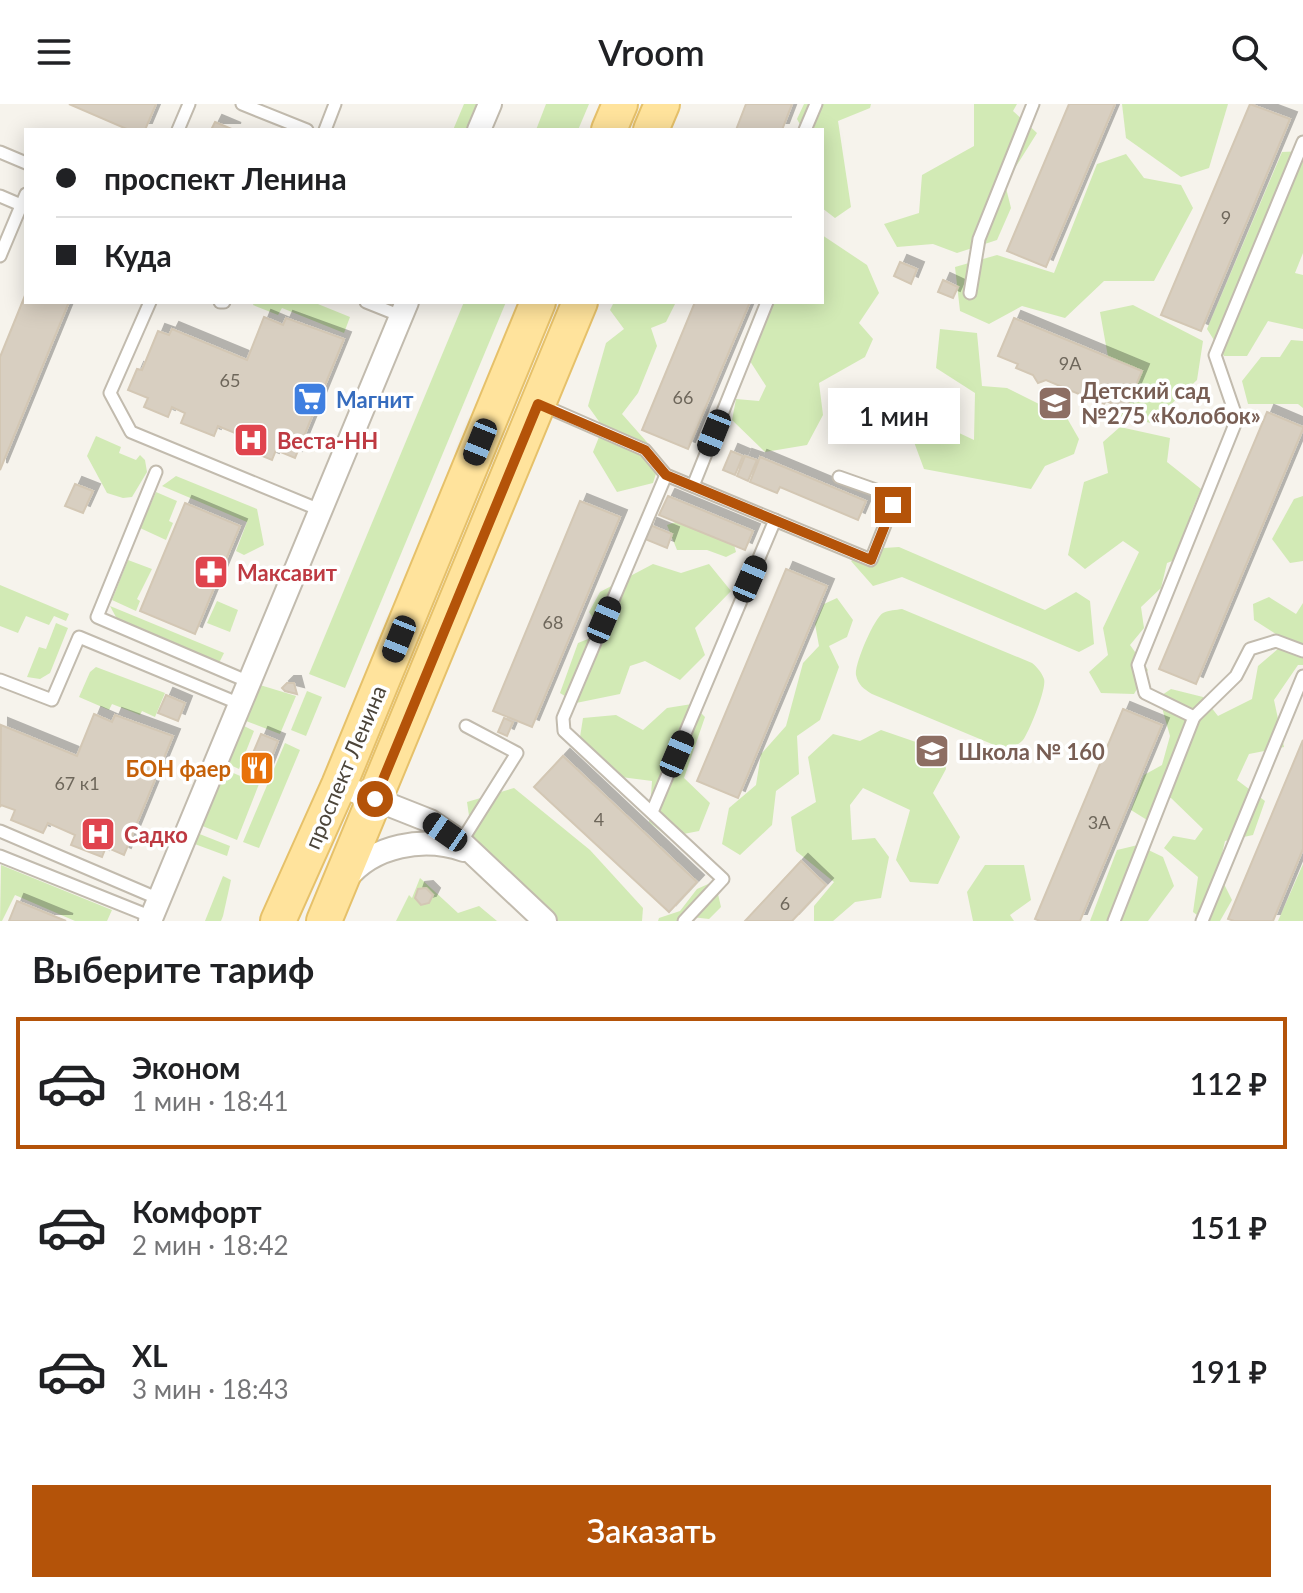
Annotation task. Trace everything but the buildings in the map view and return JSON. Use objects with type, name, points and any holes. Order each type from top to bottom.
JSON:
[{"type":"main road","points":[[610,128],[620,104]]},
{"type":"main road","points":[[652,128],[662,104]]},
{"type":"main road","name":"проспект Ленина","points":[[278,921],[339,785],[537,304]]},
{"type":"main road","name":"проспект Ленина","points":[[324,921],[579,304]]},
{"type":"street","points":[[480,128],[490,104]]},
{"type":"street","points":[[154,912],[404,309]]},
{"type":"street","points":[[339,785],[430,821],[466,847],[545,921]]},
{"type":"street","points":[[337,890],[351,872],[382,853],[409,843],[445,843],[466,847]]},
{"type":"lane","points":[[179,128],[189,104]]},
{"type":"lane","points":[[242,104],[302,128]]},
{"type":"lane","points":[[326,128],[335,104]]},
{"type":"lane","points":[[806,128],[816,104]]},
{"type":"lane","points":[[970,293],[979,239],[1033,104]]},
{"type":"lane","points":[[1194,717],[1145,693],[1138,665],[1237,419],[1215,355],[1303,142]]},
{"type":"lane","points":[[0,152],[24,162]]},
{"type":"lane","points":[[0,196],[23,200],[0,256]]},
{"type":"lane","points":[[149,304],[110,393],[131,432],[320,510]]},
{"type":"lane","points":[[377,304],[404,309]]},
{"type":"lane","points":[[693,486],[766,304]]},
{"type":"lane","points":[[538,404],[645,450],[666,475],[871,560],[893,505],[890,495],[839,477]]},
{"type":"lane","points":[[156,472],[97,617],[249,682]]},
{"type":"lane","points":[[666,475],[563,718],[564,731],[723,879],[684,921]]},
{"type":"lane","points":[[652,812],[775,520]]},
{"type":"lane","points":[[0,680],[52,700],[79,637],[240,704]]},
{"type":"lane","points":[[1114,921],[1194,717],[1236,676],[1250,649],[1276,641],[1303,651]]},
{"type":"lane","points":[[1202,921],[1303,676]]},
{"type":"lane","points":[[466,726],[517,753],[466,847]]},
{"type":"lane","points":[[0,831],[154,912]]},
{"type":"lane","points":[[0,856],[154,912]]},
{"type":"green space","points":[[464,104],[477,104],[467,128],[454,128]]},
{"type":"green space","points":[[546,104],[589,104],[579,128],[537,128]]},
{"type":"green space","points":[[804,104],[871,104],[870,108],[838,121],[851,207],[835,218],[824,210],[824,128],[802,128],[797,119]]},
{"type":"green space","points":[[974,104],[1017,104],[1013,111],[1037,133],[1005,184],[1011,208],[997,240],[957,253],[933,244],[897,247],[884,224],[919,213],[922,175],[974,146]]},
{"type":"green space","points":[[1122,104],[1228,104],[1209,168],[1181,177],[1126,138]]},
{"type":"green space","points":[[1303,151],[1303,253],[1295,273],[1303,275],[1303,329],[1268,321],[1247,356],[1224,356],[1207,329],[1282,152]]},
{"type":"green space","points":[[1126,154],[1144,178],[1181,185],[1193,208],[1154,281],[1104,281],[1065,318],[1022,306],[989,324],[960,311],[955,267],[997,255],[1054,273],[1097,164]]},
{"type":"green space","points":[[824,236],[867,265],[879,293],[859,323],[873,339],[865,357],[819,383],[823,415],[807,445],[765,452],[732,420],[736,399],[759,401],[766,386],[741,347],[759,304],[824,304]]},
{"type":"green space","points":[[318,304],[350,317],[344,333],[282,308],[278,315],[253,305]]},
{"type":"green space","points":[[463,304],[505,304],[345,688],[309,674]]},
{"type":"green space","points":[[613,304],[675,304],[666,322],[651,328],[657,346],[638,393],[622,414],[661,458],[653,483],[617,492],[593,452],[603,427],[588,406],[606,343],[624,329],[610,310]]},
{"type":"green space","points":[[1133,305],[1203,341],[1197,380],[1151,423],[1119,416],[1124,382],[1110,368],[1100,312]]},
{"type":"green space","points":[[940,329],[977,333],[982,386],[1007,388],[1067,418],[1079,439],[1074,454],[1045,466],[1031,489],[924,469],[914,442],[940,424],[974,440],[975,393],[936,368]]},
{"type":"green space","points":[[1291,340],[1303,341],[1303,408],[1298,404],[1248,404],[1242,381],[1261,357],[1280,357]]},
{"type":"green space","points":[[1120,427],[1170,438],[1167,462],[1201,489],[1190,515],[1191,554],[1167,563],[1161,588],[1141,607],[1144,628],[1130,645],[1148,670],[1134,694],[1101,693],[1089,672],[1108,655],[1103,628],[1139,552],[1123,541],[1085,569],[1068,555],[1084,482],[1108,473],[1103,442]]},
{"type":"green space","points":[[96,436],[121,447],[119,453],[136,460],[140,455],[145,460],[147,472],[132,497],[123,498],[107,493],[87,456]]},
{"type":"green space","points":[[176,476],[257,509],[264,545],[244,555],[236,551],[247,522],[162,486]]},
{"type":"green space","points":[[156,492],[177,501],[166,540],[140,528]]},
{"type":"green space","points":[[1303,496],[1303,561],[1290,563],[1272,539],[1294,499]]},
{"type":"green space","points":[[697,515],[731,533],[736,552],[726,557],[707,550],[677,550],[667,525]]},
{"type":"green space","points":[[899,547],[1045,610],[1076,592],[1090,601],[1094,644],[1079,652],[902,577],[873,586],[851,561],[869,549]]},
{"type":"green space","points":[[128,560],[152,569],[137,599],[140,601],[136,611],[112,600]]},
{"type":"green space","points":[[653,564],[681,573],[709,564],[731,591],[695,628],[705,655],[680,680],[645,661],[630,666],[620,694],[576,703],[560,693],[578,643],[603,633],[589,612],[600,592]]},
{"type":"green space","points":[[0,585],[69,614],[66,621],[54,616],[49,625],[26,616],[18,633],[0,626]]},
{"type":"green space","points":[[1269,597],[1296,614],[1303,603],[1303,665],[1298,665],[1274,700],[1284,747],[1249,754],[1237,780],[1265,801],[1253,835],[1225,841],[1218,872],[1232,900],[1220,921],[1205,921],[1193,912],[1198,877],[1164,848],[1173,836],[1195,840],[1203,829],[1171,798],[1160,796],[1147,820],[1131,810],[1144,775],[1162,765],[1170,736],[1159,697],[1171,689],[1203,697],[1218,716],[1252,699],[1258,666],[1287,641],[1254,620],[1253,604]]},
{"type":"green space","points":[[837,598],[853,620],[847,637],[829,646],[839,667],[820,720],[797,736],[799,774],[776,791],[772,825],[740,855],[722,844],[729,808],[756,785],[761,754],[786,726],[803,663],[819,646],[815,624],[824,604]]},
{"type":"green space","points":[[217,601],[238,610],[230,632],[207,623]]},
{"type":"green space","points":[[110,606],[224,653],[219,663],[117,619]]},
{"type":"green space","points":[[902,609],[1032,663],[1037,668],[1044,679],[1043,691],[1021,742],[999,747],[872,694],[862,686],[856,670],[870,632],[883,613]]},
{"type":"green space","points":[[56,623],[68,628],[50,673],[40,679],[27,677],[39,647],[46,649]]},
{"type":"green space","points":[[96,667],[165,693],[155,717],[142,711],[140,715],[112,704],[109,710],[79,697],[90,672]]},
{"type":"green space","points":[[260,685],[296,696],[280,734],[246,721]]},
{"type":"green space","points":[[307,691],[322,697],[306,736],[291,730]]},
{"type":"green space","points":[[692,704],[705,717],[684,778],[710,803],[699,831],[668,837],[649,822],[652,781],[621,777],[580,737],[583,718],[616,715],[643,730],[667,708]]},
{"type":"green space","points":[[242,725],[254,731],[239,769],[226,763]]},
{"type":"green space","points":[[881,730],[942,751],[946,769],[933,793],[960,837],[938,884],[910,882],[896,860],[910,810],[863,788],[850,805],[852,840],[875,838],[889,857],[881,898],[855,902],[833,921],[814,921],[814,906],[834,882],[796,851],[791,817],[816,802],[808,757],[833,734],[860,741]]},
{"type":"green space","points":[[285,743],[300,750],[259,848],[243,842]]},
{"type":"green space","points":[[224,769],[259,784],[237,840],[200,825]]},
{"type":"green space","points":[[514,788],[590,850],[643,908],[642,921],[558,921],[473,843],[467,802]]},
{"type":"green space","points":[[197,833],[230,846],[227,856],[192,843]]},
{"type":"green space","points":[[1138,845],[1163,857],[1174,886],[1148,921],[1090,921],[1117,850]]},
{"type":"green space","points":[[1303,864],[1303,921],[1278,921]]},
{"type":"green space","points":[[1,865],[112,910],[107,921],[75,921],[15,895],[0,921]]},
{"type":"green space","points":[[985,865],[1024,865],[1031,900],[1010,915],[1014,921],[973,921],[967,892]]},
{"type":"green space","points":[[223,876],[231,880],[221,921],[205,921]]},
{"type":"green space","points":[[420,878],[458,913],[479,906],[497,921],[396,921],[409,895],[412,898]]},
{"type":"green space","points":[[715,881],[721,907],[709,919],[683,916],[681,921],[658,921],[680,911],[697,889]]},
{"type":"place","name":"Магнит","points":[[310,399]]},
{"type":"place","name":"Детский сад №275 «Колобок»","points":[[1055,403]]},
{"type":"place","name":"Веста-НН","points":[[251,440]]},
{"type":"place","name":"Максавит","points":[[211,572]]},
{"type":"place","name":"Школа № 160","points":[[932,751]]},
{"type":"place","name":"БОН фаер","points":[[257,768]]},
{"type":"place","name":"Садко","points":[[98,834]]},
{"type":"route","points":[[375,799],[538,404],[645,450],[666,475],[871,560],[893,505]]}]
